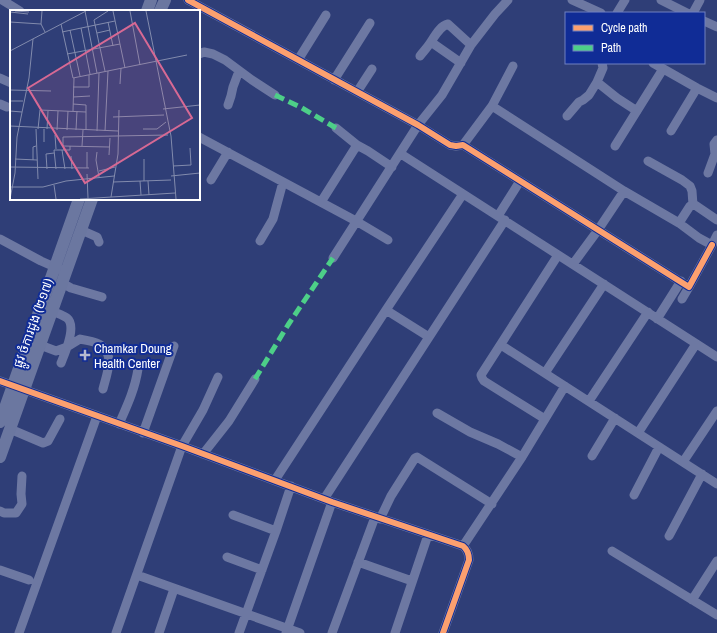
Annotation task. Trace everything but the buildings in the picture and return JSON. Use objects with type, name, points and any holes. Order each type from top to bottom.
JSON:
[{"type":"main road","points":[[147,10],[151,0]]},
{"type":"main road","points":[[160,10],[165,0]]},
{"type":"main road","name":"ផ្លូវ ចំការដូង (២១៧)","points":[[0,422],[4,397],[12,385],[79,200]]},
{"type":"main road","name":"ផ្លូវ ចំការដូង (២១៧)","points":[[0,457],[92,200]]},
{"type":"street","points":[[2,0],[18,10]]},
{"type":"street","points":[[188,0],[418,125],[450,145],[463,146],[689,287]]},
{"type":"street","points":[[333,258],[401,154],[418,125],[442,95],[471,45],[508,0]]},
{"type":"street","points":[[572,0],[599,12]]},
{"type":"street","points":[[618,12],[625,0]]},
{"type":"street","points":[[661,0],[685,12]]},
{"type":"street","points":[[694,12],[700,0]]},
{"type":"street","points":[[298,60],[326,15]]},
{"type":"street","points":[[705,22],[717,28]]},
{"type":"street","points":[[334,80],[370,23]]},
{"type":"street","points":[[420,56],[441,28],[448,24],[471,45]]},
{"type":"street","points":[[431,42],[461,63]]},
{"type":"street","points":[[200,54],[204,52],[213,54],[224,60],[275,95]]},
{"type":"street","points":[[567,116],[578,102],[583,100],[589,94],[597,82],[603,68],[602,64]]},
{"type":"street","points":[[655,64],[717,98]]},
{"type":"street","points":[[463,146],[492,106],[513,66]]},
{"type":"street","points":[[357,92],[372,69]]},
{"type":"street","points":[[614,146],[664,69]]},
{"type":"street","points":[[228,105],[233,87],[240,71]]},
{"type":"street","points":[[0,78],[10,83]]},
{"type":"street","points":[[597,82],[637,111]]},
{"type":"street","points":[[671,131],[697,88]]},
{"type":"street","points":[[492,106],[624,191],[679,223],[690,232],[712,245]]},
{"type":"street","points":[[336,128],[357,145],[392,167]]},
{"type":"street","points":[[200,138],[322,202],[388,240]]},
{"type":"street","points":[[708,173],[715,154],[714,144],[717,140]]},
{"type":"street","points":[[322,202],[357,145]]},
{"type":"street","points":[[210,180],[228,152]]},
{"type":"street","points":[[401,154],[717,357]]},
{"type":"street","points":[[648,161],[690,186],[693,205]]},
{"type":"street","points":[[287,631],[328,501],[502,218],[520,181]]},
{"type":"street","points":[[260,241],[273,219],[283,182]]},
{"type":"street","points":[[573,264],[624,191]]},
{"type":"street","points":[[275,480],[464,194]]},
{"type":"street","points":[[679,223],[690,206],[693,205]]},
{"type":"street","points":[[693,205],[717,220]]},
{"type":"street","points":[[81,230],[97,237],[99,242]]},
{"type":"street","points":[[682,299],[717,235]]},
{"type":"street","points":[[0,239],[54,268],[71,288],[102,297]]},
{"type":"street","points":[[545,419],[484,381],[481,375],[558,255]]},
{"type":"street","points":[[657,319],[681,281]]},
{"type":"street","points":[[545,373],[604,284]]},
{"type":"street","points":[[386,310],[429,337]]},
{"type":"street","points":[[52,311],[67,318],[70,323],[71,331],[62,363]]},
{"type":"street","points":[[589,401],[648,312]]},
{"type":"street","points":[[40,346],[56,351],[67,347],[80,339],[102,345],[107,351],[109,363],[103,389]]},
{"type":"street","points":[[638,433],[696,344]]},
{"type":"street","points":[[501,345],[717,484]]},
{"type":"street","points":[[143,433],[174,346]]},
{"type":"street","points":[[119,424],[130,400],[138,369]]},
{"type":"street","points":[[116,633],[182,446],[203,410],[218,377]]},
{"type":"street","points":[[203,454],[229,421],[256,379]]},
{"type":"street","points":[[0,381],[275,480],[328,501],[463,546],[468,552],[469,560],[443,633]]},
{"type":"street","points":[[463,546],[522,457],[565,386]]},
{"type":"street","points":[[683,462],[717,410]]},
{"type":"street","points":[[437,413],[470,432],[498,444],[522,457]]},
{"type":"street","points":[[19,633],[97,416]]},
{"type":"street","points":[[10,429],[43,443],[48,441],[60,418]]},
{"type":"street","points":[[592,456],[616,418]]},
{"type":"street","points":[[634,495],[659,446]]},
{"type":"street","points":[[332,633],[358,562],[377,518],[415,458],[417,457],[492,504]]},
{"type":"street","points":[[669,536],[702,474]]},
{"type":"street","points":[[0,511],[4,513],[16,513],[22,504],[22,476]]},
{"type":"street","points":[[240,633],[276,531],[290,486]]},
{"type":"street","points":[[233,515],[276,531]]},
{"type":"street","points":[[395,633],[428,535]]},
{"type":"street","points":[[612,550],[717,615]]},
{"type":"street","points":[[227,557],[262,570]]},
{"type":"street","points":[[692,600],[717,561]]},
{"type":"street","points":[[358,562],[412,581]]},
{"type":"street","points":[[0,570],[29,580]]},
{"type":"street","points":[[137,575],[246,614],[287,631],[300,633]]},
{"type":"street","points":[[159,633],[174,589]]},
{"type":"marked path","points":[[275,95],[302,108],[336,128]]},
{"type":"marked path","points":[[255,379],[288,325],[333,258]]},
{"type":"cycle path","points":[[188,0],[418,125],[450,145],[463,145],[689,287],[712,245]]},
{"type":"cycle path","points":[[0,381],[182,446],[332,502],[463,546],[468,552],[469,560],[443,633]]},
{"type":"place","name":"Chamkar Doung Health Center","points":[[85,355]]}]
